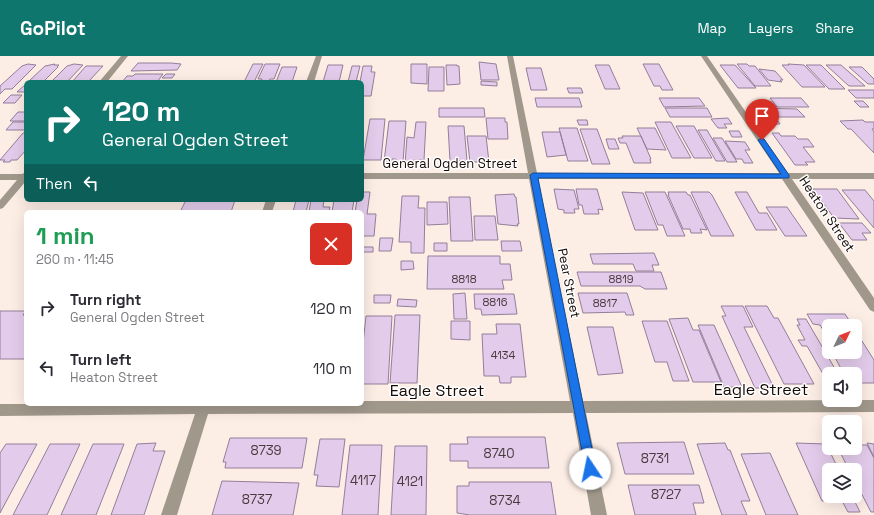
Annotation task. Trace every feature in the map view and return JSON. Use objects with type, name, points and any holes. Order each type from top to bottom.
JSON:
[{"type":"street","points":[[105,80],[125,56]]},
{"type":"street","points":[[311,80],[318,56]]},
{"type":"street","name":"Pear Street","points":[[510,56],[599,515]]},
{"type":"street","name":"Heaton Street","points":[[704,56],[787,176],[874,307]]},
{"type":"street","name":"General Ogden Street","points":[[364,176],[874,176]]},
{"type":"street","points":[[0,177],[24,177]]},
{"type":"street","points":[[0,206],[24,178]]},
{"type":"street","points":[[169,515],[204,406]]},
{"type":"street","name":"Eagle Street","points":[[0,410],[204,406],[578,408],[874,406]]},
{"type":"building","points":[[479,62],[496,64],[499,80],[481,80]]},
{"type":"building","points":[[138,63],[181,64],[177,70],[131,71]]},
{"type":"building","points":[[28,64],[36,65],[12,89],[5,89],[0,94],[0,86],[22,66]]},
{"type":"building","points":[[55,64],[54,65],[59,65],[45,80],[30,80],[45,66]]},
{"type":"building","points":[[74,64],[83,65],[69,80],[53,80],[67,66]]},
{"type":"building","points":[[253,64],[263,64],[255,80],[245,80]]},
{"type":"building","points":[[265,64],[280,64],[274,79],[258,79]]},
{"type":"building","points":[[411,64],[427,64],[427,84],[411,83]]},
{"type":"building","points":[[643,64],[659,64],[673,90],[662,90],[660,86],[654,86]]},
{"type":"building","points":[[737,64],[755,66],[771,86],[755,86]]},
{"type":"building","points":[[788,64],[804,65],[825,87],[802,87],[782,65],[789,65]]},
{"type":"building","points":[[328,65],[343,65],[339,80],[324,80]]},
{"type":"building","points":[[446,65],[459,66],[460,84],[447,85]]},
{"type":"building","points":[[595,65],[609,65],[620,89],[605,89]]},
{"type":"building","points":[[720,65],[735,65],[756,88],[738,88]]},
{"type":"building","points":[[806,65],[821,65],[845,89],[829,89]]},
{"type":"building","points":[[826,65],[841,65],[865,86],[849,86]]},
{"type":"building","points":[[86,66],[103,66],[90,80],[74,80]]},
{"type":"building","points":[[352,66],[360,66],[356,80],[348,80]]},
{"type":"building","points":[[363,66],[372,66],[371,72],[375,72],[371,96],[364,96],[364,80],[360,80]]},
{"type":"building","points":[[282,67],[297,67],[293,80],[277,80]]},
{"type":"building","points":[[429,67],[444,67],[444,91],[428,91]]},
{"type":"building","points":[[849,67],[862,67],[874,79],[874,84],[868,84]]},
{"type":"building","points":[[526,68],[541,68],[547,90],[531,90]]},
{"type":"building","points":[[759,69],[775,71],[783,80],[780,80],[782,82],[768,80]]},
{"type":"building","points":[[135,74],[163,74],[158,80],[124,80],[127,76],[133,76]]},
{"type":"building","points":[[166,74],[175,74],[172,78],[162,78]]},
{"type":"building","points":[[481,81],[497,82],[497,86],[481,85]]},
{"type":"building","points":[[24,86],[24,92],[17,92]]},
{"type":"building","points":[[567,88],[581,88],[583,93],[569,93]]},
{"type":"building","points":[[848,90],[874,90],[874,98],[856,98]]},
{"type":"building","points":[[11,95],[22,95],[15,103],[3,103]]},
{"type":"building","points":[[535,98],[579,98],[582,107],[537,107]]},
{"type":"building","points":[[659,98],[699,98],[705,106],[664,107]]},
{"type":"building","points":[[770,98],[801,98],[809,107],[777,107]]},
{"type":"building","points":[[854,101],[863,101],[869,107],[860,107]]},
{"type":"building","points":[[439,108],[484,108],[485,117],[439,117]]},
{"type":"building","points":[[665,108],[707,108],[712,117],[670,117]]},
{"type":"building","points":[[759,108],[797,109],[805,117],[766,117]]},
{"type":"building","points":[[18,112],[24,112],[24,121],[10,121]]},
{"type":"building","points":[[486,118],[505,118],[505,122],[507,122],[508,139],[488,139]]},
{"type":"building","points":[[728,118],[732,124],[724,124],[727,128],[718,128],[711,119]]},
{"type":"building","points":[[761,118],[776,118],[780,124],[765,124]]},
{"type":"building","points":[[370,119],[385,119],[381,160],[364,160]]},
{"type":"building","points":[[577,120],[587,120],[588,125],[579,125]]},
{"type":"building","points":[[863,120],[865,122],[874,122],[874,129],[872,129],[874,132],[874,153],[851,129],[848,129],[840,121]]},
{"type":"building","points":[[389,121],[406,121],[403,162],[396,162],[396,159],[392,159],[392,162],[384,162]]},
{"type":"building","points":[[13,122],[24,122],[24,130],[6,130]]},
{"type":"building","points":[[416,122],[426,122],[424,160],[414,160],[413,164],[405,164],[407,137],[414,138]]},
{"type":"building","points":[[655,122],[671,122],[691,158],[672,158]]},
{"type":"building","points":[[448,126],[464,126],[467,161],[450,161]]},
{"type":"building","points":[[676,126],[694,126],[712,158],[694,158]]},
{"type":"building","points":[[559,128],[577,128],[588,161],[568,161]]},
{"type":"building","points":[[637,128],[655,128],[666,150],[647,149]]},
{"type":"building","points":[[580,129],[597,129],[610,164],[592,164]]},
{"type":"building","points":[[698,130],[707,130],[725,161],[716,161]]},
{"type":"building","points":[[729,131],[739,131],[742,137],[732,137]]},
{"type":"building","points":[[542,132],[560,132],[566,155],[547,157]]},
{"type":"building","points":[[24,133],[24,152],[17,160],[3,162],[5,160],[0,160]]},
{"type":"building","points":[[772,133],[779,133],[781,136],[795,136],[798,139],[808,139],[814,147],[803,147],[815,162],[805,162],[808,165],[795,165]]},
{"type":"building","points":[[467,136],[486,136],[489,162],[470,162]]},
{"type":"building","points":[[622,136],[641,136],[651,159],[651,163],[634,163],[626,143],[620,143],[618,138],[623,138]]},
{"type":"building","points":[[713,138],[722,138],[737,162],[727,162]]},
{"type":"building","points":[[606,139],[615,139],[619,149],[609,149]]},
{"type":"building","points":[[725,141],[745,142],[750,150],[745,150],[753,163],[744,163],[742,159],[736,159]]},
{"type":"building","points":[[554,189],[574,190],[579,209],[574,209],[575,213],[564,213],[564,210],[558,209]]},
{"type":"building","points":[[576,189],[597,189],[603,210],[598,209],[599,214],[584,214],[582,205],[579,205]]},
{"type":"building","points":[[813,189],[837,189],[859,219],[834,218]]},
{"type":"building","points":[[842,190],[865,190],[874,201],[874,228]]},
{"type":"building","points":[[364,192],[370,192],[367,214],[376,214],[374,236],[364,236],[364,210],[355,210],[357,202],[364,202]]},
{"type":"building","points":[[622,192],[643,193],[658,230],[635,230]]},
{"type":"building","points":[[645,192],[665,192],[685,236],[667,236],[663,225],[658,225]]},
{"type":"building","points":[[668,192],[686,192],[690,195],[707,230],[700,229],[702,233],[691,233],[690,229],[683,229]]},
{"type":"building","points":[[691,192],[709,192],[712,195],[734,236],[711,236]]},
{"type":"building","points":[[735,192],[747,192],[759,213],[767,213],[777,230],[756,230]]},
{"type":"building","points":[[514,194],[516,197],[518,226],[498,224],[495,195]]},
{"type":"building","points":[[402,196],[419,196],[418,208],[425,208],[424,253],[411,253],[411,242],[399,242]]},
{"type":"building","points":[[449,197],[470,197],[473,241],[451,241]]},
{"type":"building","points":[[185,202],[234,202],[232,210],[181,210]]},
{"type":"building","points":[[296,202],[308,202],[306,210],[294,210]]},
{"type":"building","points":[[311,202],[324,202],[323,207],[330,207],[329,210],[309,210]]},
{"type":"building","points":[[334,202],[354,202],[352,210],[332,210]]},
{"type":"building","points":[[427,202],[447,202],[448,224],[427,225]]},
{"type":"building","points":[[766,207],[787,207],[807,236],[785,236]]},
{"type":"building","points":[[474,216],[495,216],[498,240],[475,240]]},
{"type":"building","points":[[839,223],[862,223],[871,233],[862,233],[867,240],[852,240]]},
{"type":"building","points":[[380,238],[393,238],[391,251],[379,251]]},
{"type":"building","points":[[501,241],[520,241],[522,251],[502,251]]},
{"type":"building","points":[[434,243],[447,243],[447,251],[434,251]]},
{"type":"building","points":[[364,247],[373,247],[373,252],[364,252]]},
{"type":"building","points":[[654,253],[659,265],[652,265],[654,271],[636,271],[633,264],[593,264],[590,254]]},
{"type":"building","points":[[428,256],[500,256],[500,264],[510,264],[512,280],[502,280],[504,289],[427,289]]},
{"type":"building","points":[[401,261],[413,261],[414,269],[401,270]]},
{"type":"building","points":[[577,272],[661,272],[667,289],[645,289],[640,286],[581,286]]},
{"type":"building","points":[[465,293],[467,319],[454,319],[453,294]]},
{"type":"building","points":[[578,293],[627,293],[634,315],[626,315],[625,312],[583,313]]},
{"type":"building","points":[[474,294],[514,294],[517,314],[482,315],[481,309],[475,309]]},
{"type":"building","points":[[374,295],[391,295],[390,303],[374,303]]},
{"type":"building","points":[[398,299],[417,300],[416,307],[397,306]]},
{"type":"building","points":[[721,306],[743,306],[753,327],[744,327],[774,388],[755,388],[722,316],[726,316]]},
{"type":"building","points":[[745,306],[767,306],[774,318],[778,318],[814,384],[784,384]]},
{"type":"building","points":[[0,311],[24,311],[24,359],[0,359]]},
{"type":"building","points":[[807,314],[845,314],[848,319],[822,319],[822,328],[820,325],[813,324]]},
{"type":"building","points":[[395,315],[420,315],[417,383],[390,383]]},
{"type":"building","points":[[366,316],[392,316],[388,384],[364,384],[364,334]]},
{"type":"building","points":[[688,318],[693,330],[699,330],[721,382],[693,382],[669,319]]},
{"type":"building","points":[[797,319],[806,319],[822,346],[822,359],[829,359],[834,367],[822,367],[822,372],[807,346],[802,346],[798,340],[805,340],[797,325],[800,325]]},
{"type":"building","points":[[451,321],[470,321],[470,340],[451,339]]},
{"type":"building","points":[[642,321],[667,321],[689,381],[673,381],[667,362],[655,362]]},
{"type":"building","points":[[496,324],[520,324],[526,377],[511,377],[511,383],[500,383],[499,376],[484,376],[482,334],[497,334]]},
{"type":"building","points":[[698,325],[714,325],[742,387],[724,387]]},
{"type":"building","points":[[587,327],[613,327],[623,373],[598,375]]},
{"type":"building","points":[[862,341],[874,360],[874,383],[862,383],[862,367],[840,367],[836,359],[862,359]]},
{"type":"building","points":[[467,437],[545,437],[549,468],[468,468],[468,461],[450,461],[450,444],[468,444]]},
{"type":"building","points":[[230,438],[307,438],[302,468],[225,468],[226,462],[223,462]]},
{"type":"building","points":[[320,439],[345,439],[339,487],[316,486],[318,475],[314,475]]},
{"type":"building","points":[[684,442],[694,474],[625,474],[617,443]]},
{"type":"building","points":[[156,443],[153,451],[165,451],[144,515],[111,515],[137,444]]},
{"type":"building","points":[[725,443],[728,450],[730,450],[750,501],[741,501],[747,515],[722,515],[697,444]]},
{"type":"building","points":[[796,443],[822,444],[822,455],[832,455],[836,463],[822,463],[822,501]]},
{"type":"building","points":[[867,443],[874,444],[874,457]]},
{"type":"building","points":[[6,444],[37,444],[0,513],[0,453]]},
{"type":"building","points":[[50,444],[80,444],[47,515],[13,515]]},
{"type":"building","points":[[93,444],[124,444],[96,515],[61,515]]},
{"type":"building","points":[[350,445],[382,445],[378,515],[342,515]]},
{"type":"building","points":[[862,445],[867,445],[874,458],[874,512],[871,512],[862,495],[862,463],[846,463],[842,455],[862,455]]},
{"type":"building","points":[[395,446],[427,446],[426,515],[391,515]]},
{"type":"building","points":[[770,453],[798,515],[766,515],[741,454]]},
{"type":"building","points":[[222,481],[299,483],[293,515],[212,515]]},
{"type":"building","points":[[469,482],[551,482],[556,515],[470,515],[457,513],[457,486],[469,486]]},
{"type":"building","points":[[628,485],[699,485],[704,503],[693,503],[696,515],[635,515]]},
{"type":"building","points":[[843,503],[856,503],[860,512],[848,512]]},
{"type":"route","points":[[590,469],[533,175],[787,176],[762,140]]}]
